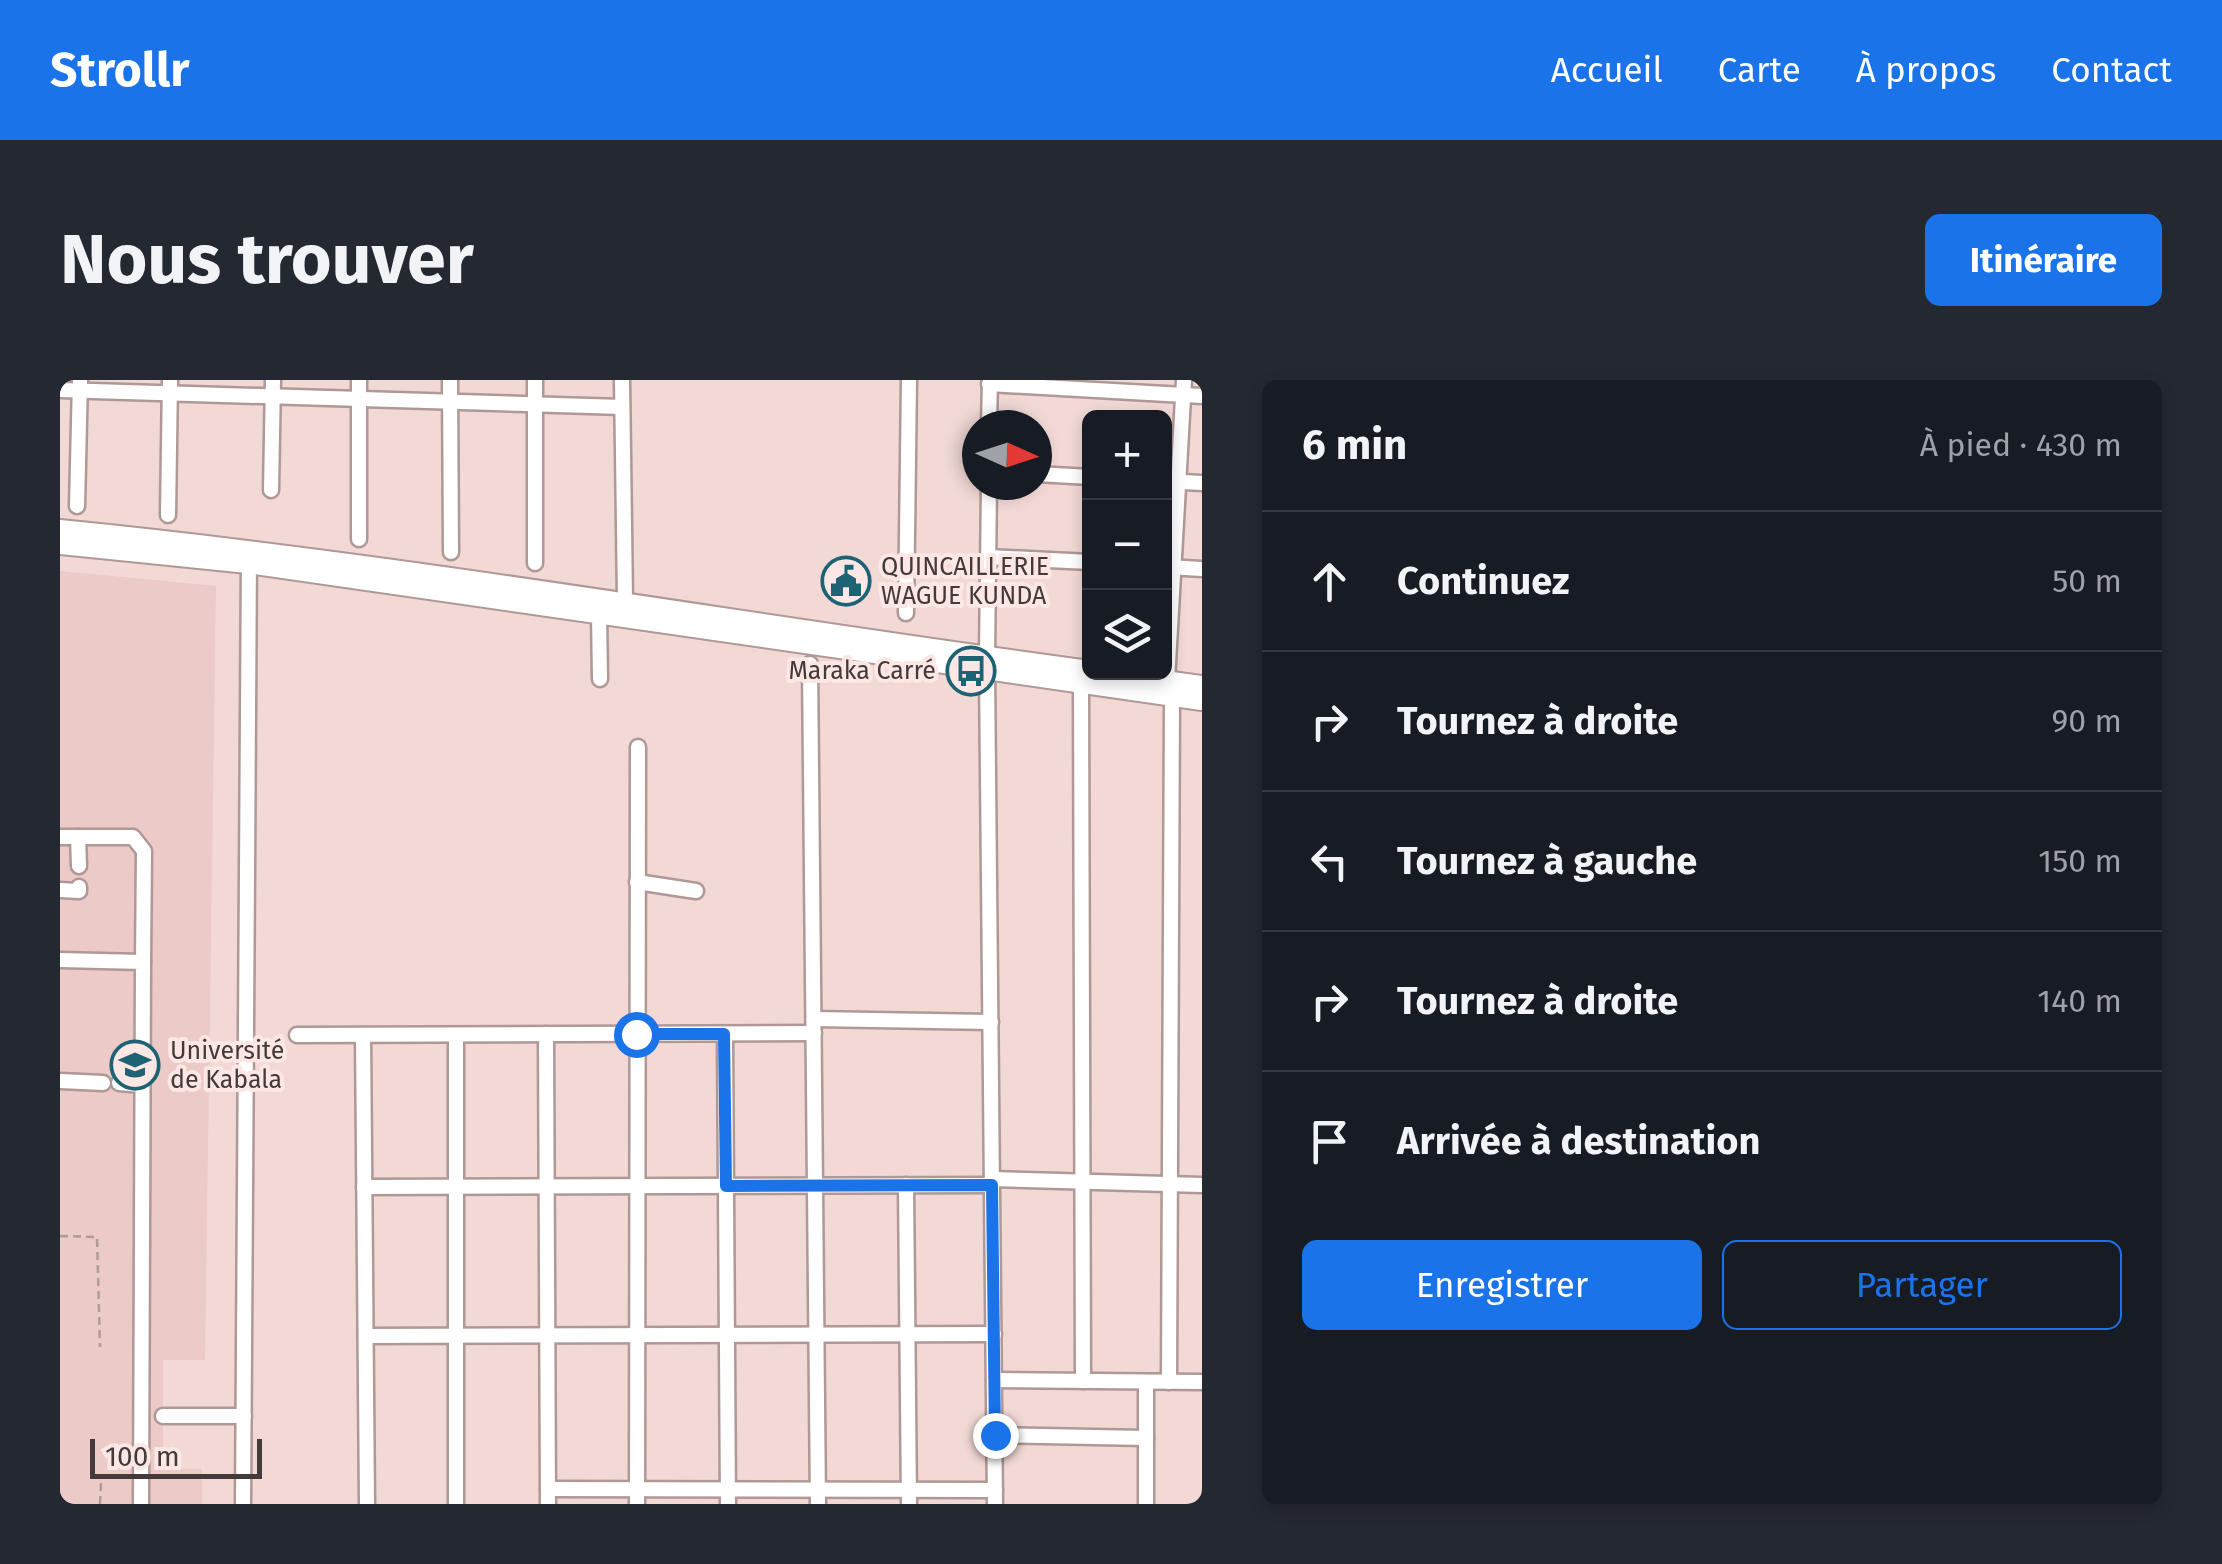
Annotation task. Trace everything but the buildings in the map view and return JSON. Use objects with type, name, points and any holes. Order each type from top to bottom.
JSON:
[{"type":"main road","points":[[60,529],[599,614],[987,663]]},
{"type":"main road","points":[[60,545],[248,556],[625,600],[1082,678]]},
{"type":"main road","points":[[1100,680],[1170,689],[1202,686]]},
{"type":"main road","points":[[1137,680],[1202,701]]},
{"type":"street","points":[[272,490],[273,380]]},
{"type":"street","points":[[359,539],[360,380]]},
{"type":"street","points":[[450,380],[451,552]]},
{"type":"street","points":[[535,380],[535,563]]},
{"type":"street","points":[[622,380],[625,600]]},
{"type":"street","points":[[906,613],[908,380]]},
{"type":"street","points":[[989,410],[990,382],[1184,387],[1202,396]]},
{"type":"street","points":[[60,390],[80,386],[170,387],[273,396],[622,406]]},
{"type":"street","points":[[77,506],[80,386]]},
{"type":"street","points":[[168,515],[170,387]]},
{"type":"street","points":[[1172,475],[1184,387]]},
{"type":"street","points":[[1052,475],[1082,477]]},
{"type":"street","points":[[1172,482],[1202,483]]},
{"type":"street","points":[[546,1034],[548,1496],[995,1497],[989,500]]},
{"type":"street","points":[[243,1504],[248,556]]},
{"type":"street","points":[[988,556],[1082,562]]},
{"type":"street","points":[[1172,567],[1202,569]]},
{"type":"street","points":[[1169,590],[1169,1382]]},
{"type":"street","points":[[599,614],[600,679]]},
{"type":"street","points":[[810,664],[818,1497]]},
{"type":"street","points":[[1082,1381],[1085,680]]},
{"type":"street","points":[[637,1496],[638,747]]},
{"type":"street","points":[[60,837],[133,838],[144,851],[141,1504]]},
{"type":"street","points":[[78,837],[78,866]]},
{"type":"street","points":[[637,882],[696,891]]},
{"type":"street","points":[[60,890],[78,891],[79,887]]},
{"type":"street","points":[[60,960],[143,962]]},
{"type":"street","points":[[297,1036],[724,1034],[814,1026],[991,1022]]},
{"type":"street","points":[[724,1034],[728,1497]]},
{"type":"street","points":[[363,1035],[367,1504]]},
{"type":"street","points":[[456,1035],[456,1504]]},
{"type":"street","points":[[60,1081],[103,1083]]},
{"type":"street","points":[[119,1084],[142,1084]]},
{"type":"street","points":[[364,1187],[992,1182],[1202,1186]]},
{"type":"street","points":[[906,1185],[909,1497]]},
{"type":"street","points":[[366,1336],[994,1334]]},
{"type":"street","points":[[994,1380],[1202,1382]]},
{"type":"street","points":[[1146,1382],[1146,1504]]},
{"type":"street","points":[[141,1416],[244,1416]]},
{"type":"street","points":[[995,1435],[1146,1438]]},
{"type":"path","points":[[60,1236],[98,1237],[100,1347]]},
{"type":"path","points":[[100,1482],[100,1504]]},
{"type":"shaded area","name":"Université de Kabala","points":[[60,571],[216,586],[205,1360],[163,1360],[163,1469],[202,1469],[202,1504],[60,1504]]},
{"type":"place","name":"QUINCAILLERIE WAGUE KUNDA","points":[[846,581]]},
{"type":"place","name":"Maraka Carré","points":[[971,671]]},
{"type":"place","name":"Université de Kabala","points":[[135,1065]]},
{"type":"route","points":[[636,1034],[724,1034],[726,1186],[992,1185],[995,1435]]}]
